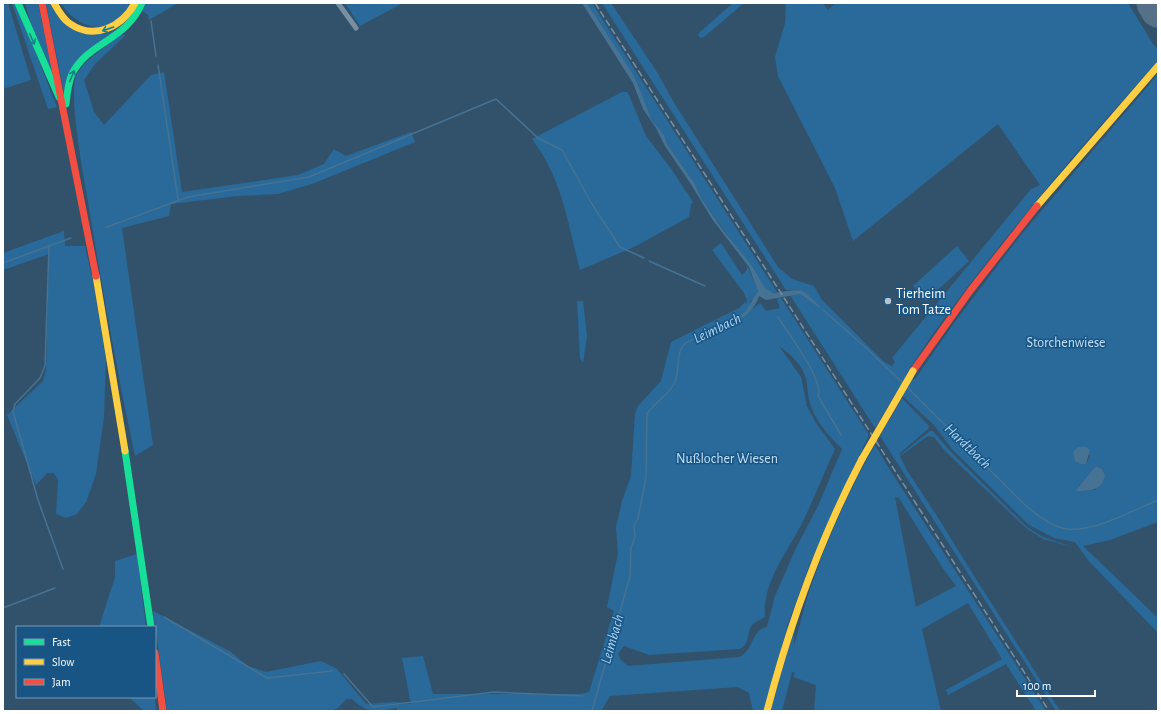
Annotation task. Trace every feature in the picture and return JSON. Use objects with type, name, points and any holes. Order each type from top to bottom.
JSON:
[{"type":"main road","points":[[18,3],[65,112]]},
{"type":"main road","points":[[42,3],[65,112],[110,358],[151,626]]},
{"type":"main road","points":[[54,3],[62,16],[70,23],[83,30],[99,31],[108,29],[122,21],[132,10],[134,3]]},
{"type":"main road","points":[[65,112],[68,87],[74,71],[84,59],[113,39],[131,23],[139,14],[142,3]]},
{"type":"main road","points":[[767,711],[786,643],[812,567],[840,501],[862,459],[913,371],[949,319],[1014,232],[1104,126],[1158,66]]},
{"type":"main road","points":[[156,660],[163,711]]},
{"type":"street","points":[[338,3],[356,28]]},
{"type":"green space","points":[[3,3],[8,3],[31,80],[3,89]]},
{"type":"green space","points":[[12,3],[16,3],[57,107],[48,109]]},
{"type":"green space","points":[[25,3],[38,3],[53,75],[36,42]]},
{"type":"green space","points":[[46,3],[51,3],[55,11],[92,35],[109,33],[122,26],[81,58],[64,93]]},
{"type":"green space","points":[[61,3],[131,3],[124,14],[115,21],[96,27],[87,25],[77,20]]},
{"type":"green space","points":[[145,3],[178,3],[149,20],[148,15],[142,11]]},
{"type":"green space","points":[[345,3],[403,3],[360,26]]},
{"type":"green space","points":[[587,3],[592,3],[777,292],[771,293],[765,288],[701,198],[695,184],[667,144],[664,135],[651,119],[637,81]]},
{"type":"green space","name":"Storchenwiese","points":[[602,3],[611,3],[657,72],[673,101],[778,267],[792,279],[814,286],[822,300],[883,361],[892,366],[895,362],[892,358],[1031,189],[1040,185],[998,124],[853,241],[835,188],[778,76],[775,57],[785,23],[786,3],[823,3],[828,10],[836,3],[1128,3],[1153,44],[1158,49],[1158,61],[1114,110],[1007,236],[945,317],[906,375],[915,379],[954,323],[1020,236],[1158,74],[1158,522],[1110,540],[1083,546],[1158,618],[1158,633],[1088,560],[1075,542],[1054,538],[1029,525],[952,449],[934,425],[897,391],[875,428],[790,295],[800,294],[808,300],[799,290],[786,290]],"holes":[[[1078,447],[1086,447],[1090,456],[1086,464],[1077,462]],[[1096,466],[1102,469],[1105,475],[1095,490],[1080,491],[1079,485],[1085,481]]]},
{"type":"green space","points":[[733,3],[744,3],[704,37],[700,38],[698,35],[700,32]]},
{"type":"green space","points":[[120,35],[126,35],[95,64],[84,80],[94,112],[104,125],[151,75],[164,72],[182,192],[298,175],[324,164],[334,149],[346,156],[411,132],[415,142],[312,184],[278,194],[237,196],[171,204],[169,216],[122,228],[153,445],[135,456],[97,257],[79,149],[74,99],[74,85],[79,70],[89,59]]},
{"type":"green space","points":[[622,92],[627,92],[629,95],[646,136],[672,170],[693,202],[691,204],[689,217],[634,247],[580,270],[563,202],[557,185],[542,154],[532,139]]},
{"type":"green space","points":[[64,231],[65,246],[85,246],[93,282],[106,360],[104,417],[96,474],[86,502],[77,514],[66,518],[56,514],[58,480],[54,473],[47,473],[36,485],[7,415],[43,381],[46,370],[49,254],[3,270],[3,253]]},
{"type":"green space","name":"Nußlocher Wiesen","points":[[721,243],[742,275],[747,270],[747,265],[758,290],[753,301],[750,300],[752,304],[749,308],[751,310],[760,303],[766,311],[780,308],[777,299],[781,298],[869,435],[809,566],[788,624],[764,711],[753,711],[749,693],[738,687],[610,696],[601,711],[397,711],[397,708],[373,710],[357,704],[352,699],[346,699],[338,708],[331,711],[167,711],[153,611],[231,652],[248,666],[266,672],[321,661],[337,669],[366,704],[395,702],[411,704],[402,658],[423,656],[433,694],[581,694],[589,692],[614,611],[607,607],[618,553],[616,527],[622,501],[631,476],[635,414],[638,406],[661,381],[671,342],[739,308],[745,302],[746,304],[747,300],[744,293],[712,250]],"holes":[[[779,346],[792,356],[802,369],[806,379],[809,398],[815,415],[821,425],[842,449],[818,506],[796,548],[775,596],[767,627],[758,632],[744,654],[739,657],[628,666],[621,660],[618,654],[624,646],[649,655],[739,649],[745,645],[752,625],[765,617],[767,593],[771,582],[776,570],[805,518],[835,449],[816,423],[807,406],[801,377]]]},
{"type":"green space","points":[[957,246],[969,261],[926,301],[913,286]]},
{"type":"green space","points":[[577,301],[583,301],[587,336],[583,363],[580,358]]},
{"type":"green space","points":[[902,398],[929,426],[928,429],[899,454],[900,455],[930,431],[933,431],[950,451],[1027,527],[1043,537],[1072,547],[1043,539],[1026,528],[945,451],[934,437],[928,436],[900,456],[906,469],[1060,711],[1056,711],[880,436]]},
{"type":"green space","points":[[875,445],[1046,711],[1036,711],[1006,664],[948,695],[946,690],[1002,659],[968,603],[922,629],[941,711],[814,711],[816,685],[793,677],[795,673],[792,672],[782,711],[771,711],[798,616],[794,645],[807,598],[829,539],[855,481]],"holes":[[[895,497],[899,498],[942,567],[956,586],[916,607]]]},
{"type":"green space","points":[[859,472],[832,528],[811,580],[831,529]]},
{"type":"green space","points":[[137,554],[146,626],[99,626],[115,577],[115,561]]},
{"type":"green space","points":[[130,698],[155,698],[156,711],[144,711]]},
{"type":"shaded area","points":[[582,3],[587,3],[631,71],[637,82],[651,119],[664,135],[667,144],[695,184],[701,198],[723,230],[752,266],[765,288],[773,293],[797,290],[801,291],[806,293],[823,310],[800,294],[766,300],[759,296],[751,311],[737,321],[705,335],[731,322],[746,311],[758,291],[749,267],[712,219],[665,146],[656,128],[643,109],[633,83]]},
{"type":"shaded area","points":[[1078,447],[1086,447],[1090,450],[1086,464],[1081,464],[1075,461],[1073,452]]},
{"type":"shaded area","points":[[1096,466],[1102,469],[1105,475],[1102,484],[1095,489],[1087,491],[1076,490]]},
{"type":"waterway","points":[[151,21],[156,56]]},
{"type":"waterway","points":[[158,65],[178,199]]},
{"type":"waterway","points":[[107,227],[188,197],[309,177],[496,99],[538,138],[562,150],[592,204],[620,247],[644,258]]},
{"type":"waterway","points":[[3,263],[71,238]]},
{"type":"waterway","points":[[49,246],[45,366],[40,378],[15,404],[13,411],[38,500],[63,569]]},
{"type":"waterway","points":[[649,261],[705,286]]},
{"type":"waterway","name":"Hardtbach","points":[[823,310],[903,383]]},
{"type":"waterway","name":"Leimbach","points":[[778,317],[811,368],[819,389],[818,396],[841,435]]},
{"type":"waterway","name":"Leimbach","points":[[592,711],[630,576],[631,548],[635,537],[634,526],[638,518],[646,477],[647,414],[674,384],[682,347],[693,339],[706,334]]},
{"type":"waterway","name":"Hardtbach","points":[[907,387],[1023,503],[1051,524],[1062,528],[1085,528],[1110,521],[1158,500]]},
{"type":"waterway","points":[[3,608],[55,588]]},
{"type":"waterway","points":[[164,617],[267,678],[332,671]]},
{"type":"waterway","points":[[344,674],[373,707],[494,692],[583,696]]},
{"type":"runway","points":[[1154,3],[1158,10]]},
{"type":"railway","points":[[595,3],[1049,711]]},
{"type":"traffic: fast","points":[[18,3],[59,97]]},
{"type":"traffic: fast","points":[[66,104],[71,77],[79,63],[97,47],[127,26],[135,16],[142,3]]},
{"type":"traffic: fast","points":[[125,451],[151,626]]},
{"type":"traffic: slow","points":[[54,3],[62,16],[69,23],[88,31],[97,31],[115,25],[123,19],[135,3]]},
{"type":"traffic: slow","points":[[1037,206],[1158,66]]},
{"type":"traffic: slow","points":[[96,276],[125,451]]},
{"type":"traffic: slow","points":[[862,459],[913,371]]},
{"type":"traffic: slow","points":[[767,711],[807,582],[833,520],[862,459]]},
{"type":"traffic: jam","points":[[42,3],[96,276]]},
{"type":"traffic: jam","points":[[913,371],[970,291],[1037,206]]},
{"type":"traffic: jam","points":[[156,660],[163,711]]},
{"type":"place","name":"Tierheim Tom Tatze","points":[[888,301]]}]
